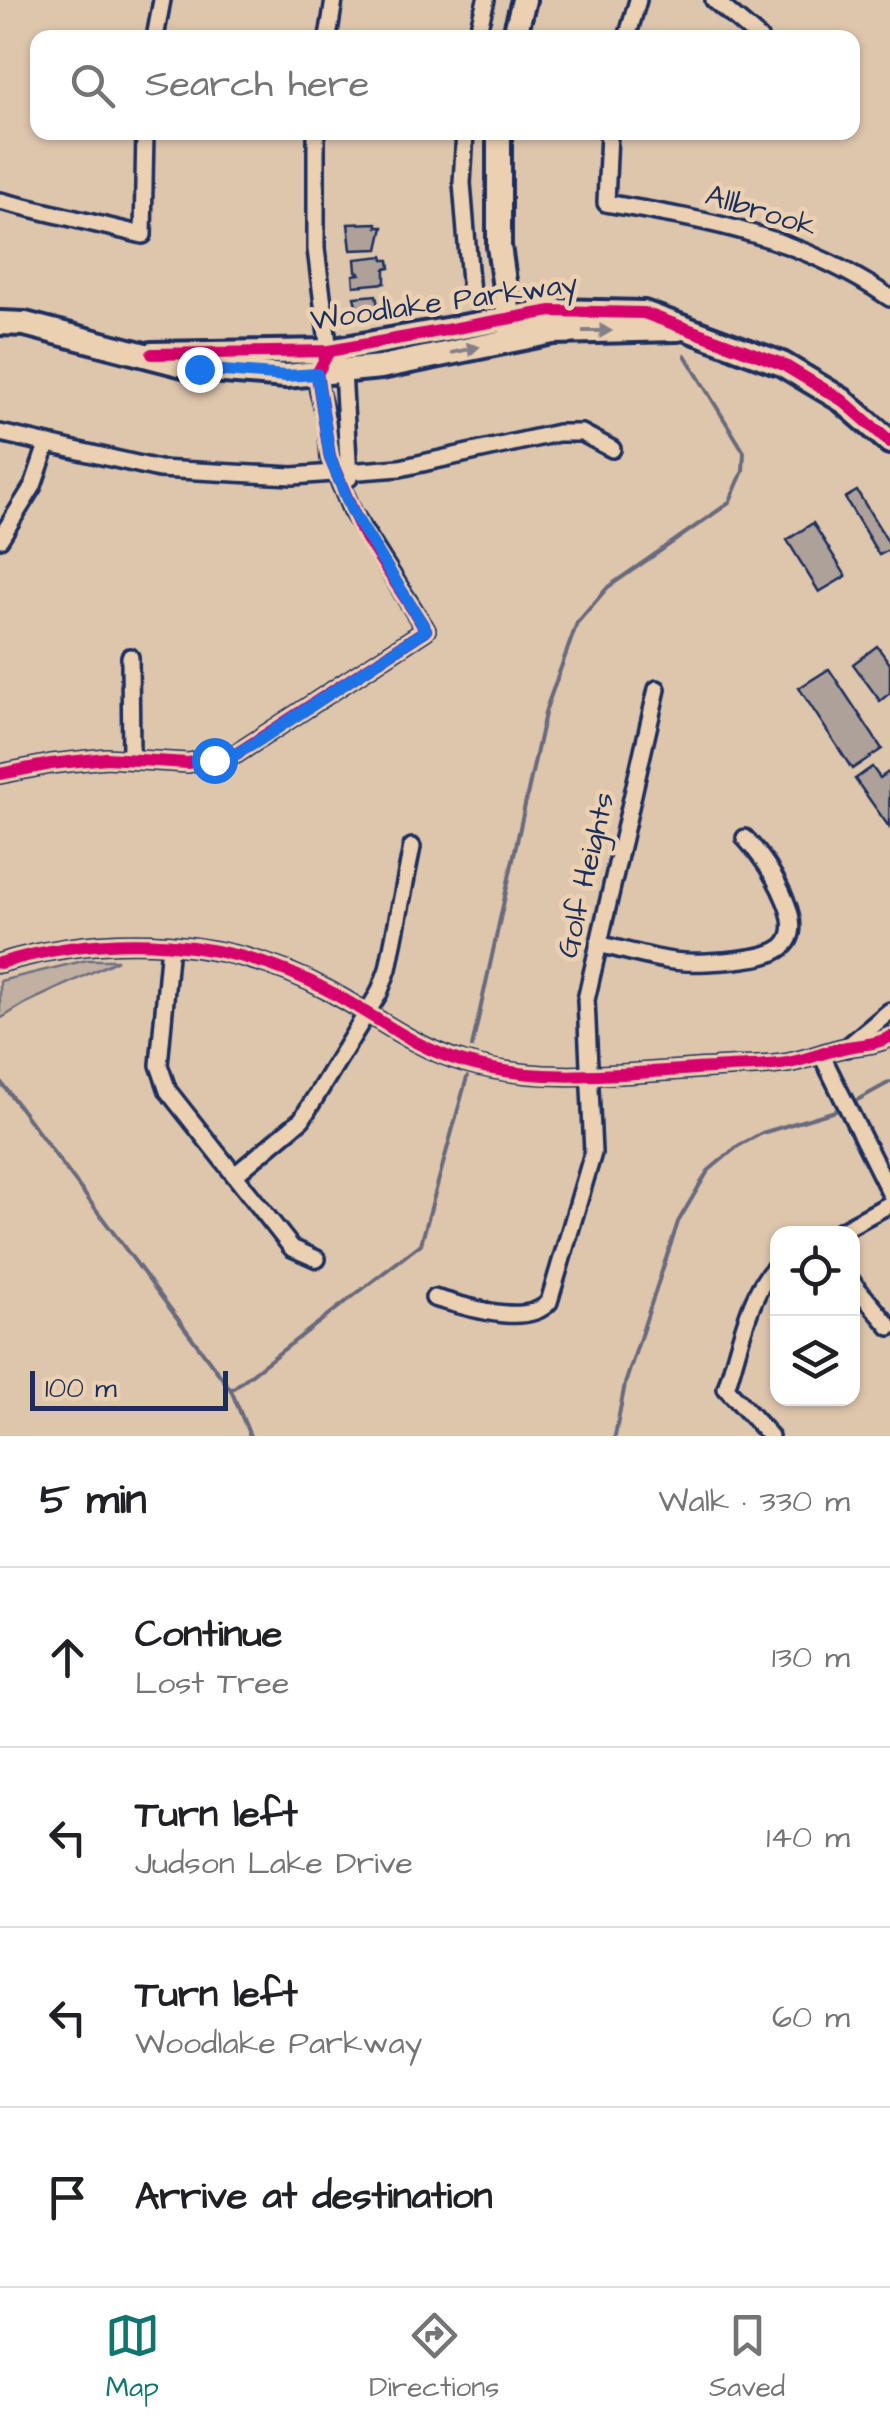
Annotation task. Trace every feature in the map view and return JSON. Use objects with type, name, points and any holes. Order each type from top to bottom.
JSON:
[{"type":"street","points":[[156,30],[162,0]]},
{"type":"street","points":[[329,30],[334,0]]},
{"type":"street","points":[[478,30],[486,0]]},
{"type":"street","points":[[516,30],[524,0]]},
{"type":"street","points":[[629,30],[638,0]]},
{"type":"street","points":[[714,0],[750,30]]},
{"type":"street","points":[[0,201],[142,235],[145,140]]},
{"type":"street","points":[[316,140],[316,250],[329,351],[343,372],[347,418],[344,478]]},
{"type":"street","points":[[465,140],[462,183],[471,294]]},
{"type":"street","points":[[499,140],[499,246],[510,328]]},
{"type":"street","name":"Allbrook","points":[[609,140],[606,203],[718,222],[767,237],[845,271],[890,298]]},
{"type":"street","name":"Woodlake Parkway","points":[[0,322],[25,324],[199,369],[286,376],[382,367],[510,328],[551,311],[644,314],[720,338],[782,364],[842,400],[890,442]]},
{"type":"street","name":"Woodlake Parkway","points":[[0,312],[25,324]]},
{"type":"street","name":"Woodlake Parkway","points":[[152,354],[329,351],[510,328]]},
{"type":"street","points":[[0,774],[51,764],[131,757],[188,763],[236,754],[426,630],[361,530],[344,478],[330,458],[317,374],[329,351]]},
{"type":"street","points":[[327,422],[347,418]]},
{"type":"street","points":[[0,433],[159,469],[344,478],[558,434],[582,433],[612,449]]},
{"type":"street","points":[[0,539],[33,486],[47,444]]},
{"type":"street","points":[[130,657],[131,757]]},
{"type":"street","name":"Golf Heights","points":[[434,1298],[525,1316],[540,1312],[549,1302],[593,1153],[586,1000],[657,689]]},
{"type":"street","points":[[598,944],[668,961],[702,963],[764,957],[781,950],[792,936],[792,918],[764,859],[745,838]]},
{"type":"street","points":[[235,1174],[302,1119],[353,1032],[368,1014],[388,969],[412,847]]},
{"type":"street","points":[[0,963],[100,943],[170,945],[241,956],[306,980],[430,1050],[475,1066],[522,1074],[784,1064],[846,1048],[874,1046],[890,1036]]},
{"type":"street","points":[[170,945],[160,1065],[168,1091],[292,1248],[317,1258]]},
{"type":"street","points":[[846,1048],[890,1011]]},
{"type":"street","points":[[822,1056],[890,1193]]},
{"type":"street","points":[[850,1226],[890,1204]]},
{"type":"street","points":[[770,1273],[757,1294],[726,1388],[770,1436]]},
{"type":"street","points":[[860,1292],[890,1328]]},
{"type":"shaded area","points":[[87,960],[118,960],[0,1019],[0,981]]},
{"type":"building","points":[[377,223],[377,227],[383,227],[378,249],[351,250],[348,224]]},
{"type":"building","points":[[383,256],[389,260],[390,268],[385,269],[385,283],[354,286],[353,275],[360,274],[355,259]]},
{"type":"building","points":[[376,295],[380,317],[360,320],[354,297]]},
{"type":"building","points":[[857,491],[890,545],[879,555],[845,498]]},
{"type":"building","points":[[813,523],[846,576],[819,592],[787,540]]},
{"type":"building","points":[[877,646],[890,664],[890,693],[880,701],[853,664]]},
{"type":"building","points":[[829,669],[882,749],[852,769],[799,688]]},
{"type":"building","points":[[872,767],[880,778],[890,771],[889,827],[855,779]]},
{"type":"waterway","points":[[472,1047],[546,709],[577,623],[608,587],[729,503],[743,471],[744,452],[685,355]]},
{"type":"waterway","points":[[250,1436],[231,1390],[421,1244],[467,1077]]},
{"type":"waterway","points":[[0,1081],[231,1390]]},
{"type":"waterway","points":[[850,1104],[890,1082]]},
{"type":"waterway","points":[[615,1436],[625,1384],[678,1222],[708,1171],[738,1146],[762,1133],[842,1109]]},
{"type":"cycle path","points":[[152,354],[329,351],[551,311],[644,313],[782,364],[842,400],[890,442]]},
{"type":"cycle path","points":[[0,774],[106,758],[188,763],[236,754],[426,630],[361,530],[330,458],[317,374],[329,351]]},
{"type":"cycle path","points":[[0,963],[83,946],[126,943],[210,950],[292,973],[446,1056],[525,1074],[588,1075],[779,1064],[890,1037]]},
{"type":"route","points":[[199,369],[286,376],[317,374],[330,458],[352,511],[426,630],[255,743],[214,760]]}]
